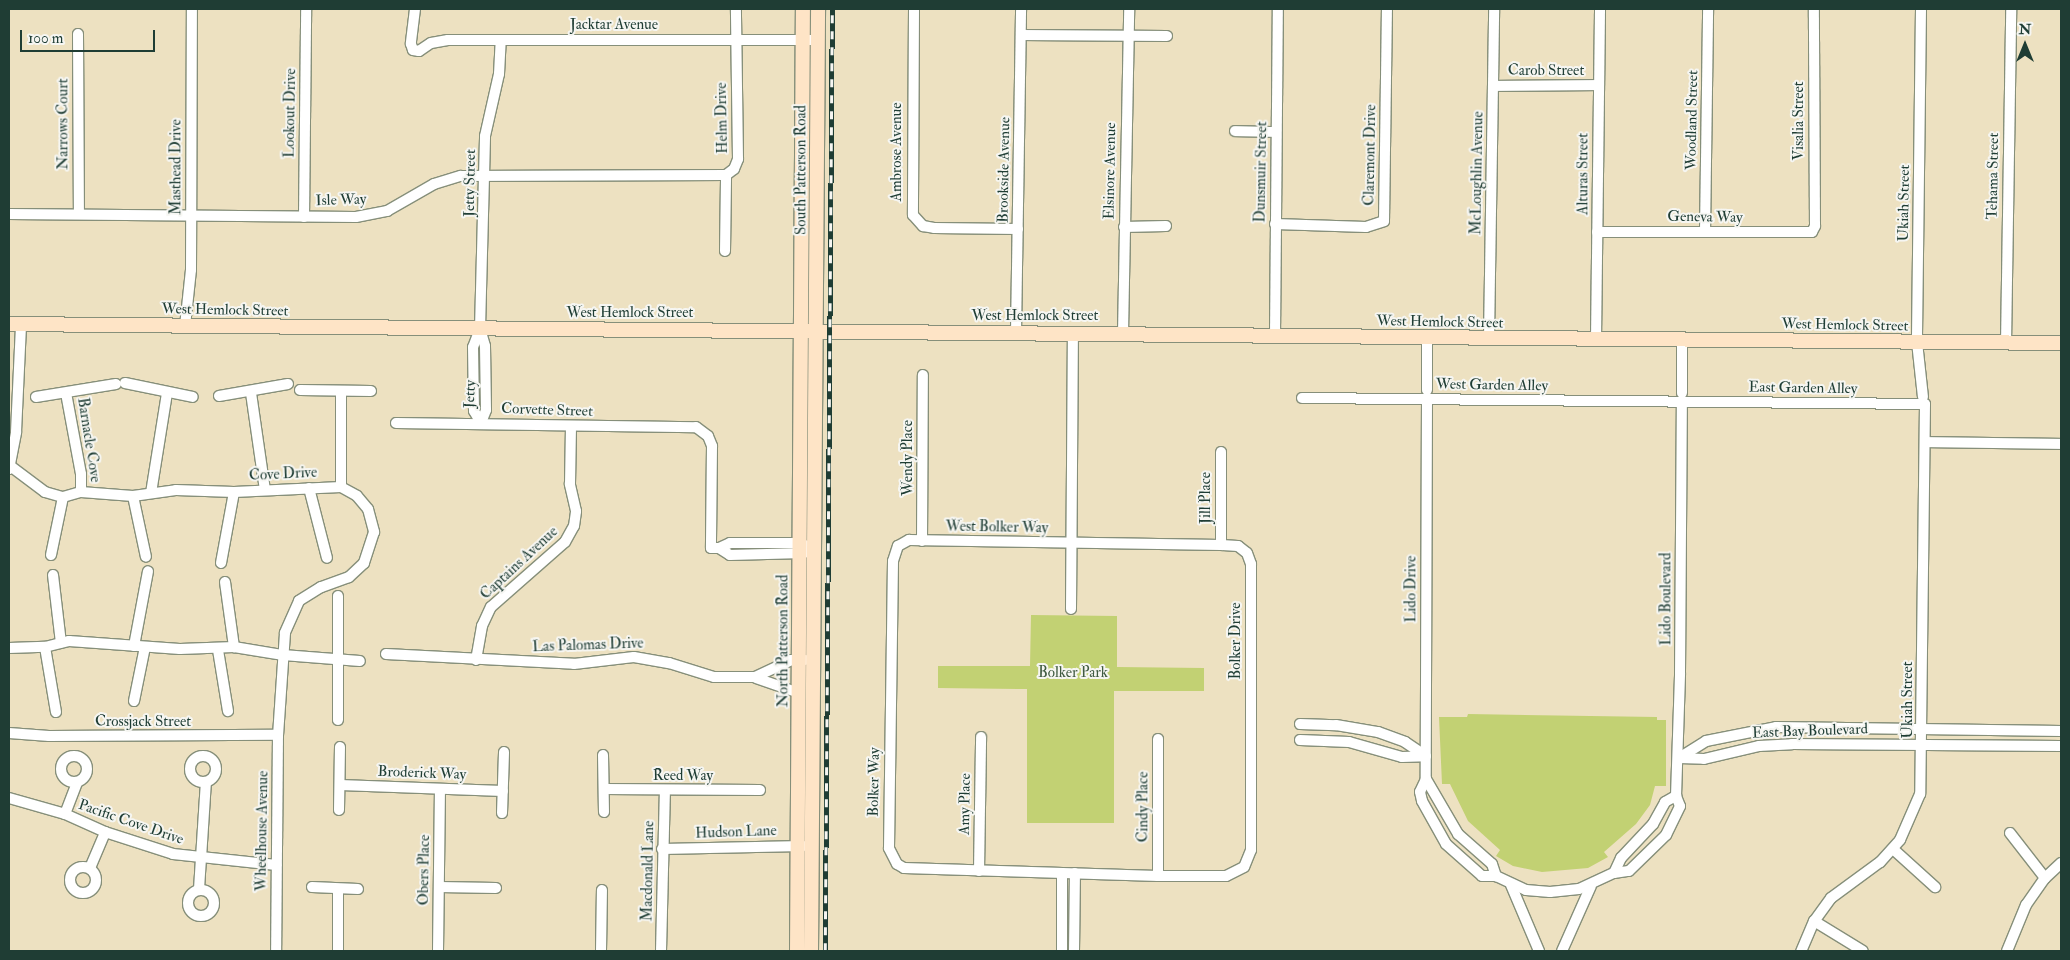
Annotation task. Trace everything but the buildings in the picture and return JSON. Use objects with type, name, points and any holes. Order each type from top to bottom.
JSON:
[{"type":"street","name":"Masthead Drive","points":[[185,326],[191,270],[192,9]]},
{"type":"street","name":"Lookout Drive","points":[[304,217],[306,9]]},
{"type":"street","name":"Jacktar Avenue","points":[[415,9],[412,50],[419,51],[438,40],[818,40]]},
{"type":"street","name":"Helm Drive","points":[[725,251],[726,175],[734,169],[738,159],[736,9]]},
{"type":"street","name":"South Patterson Road","points":[[800,331],[803,9]]},
{"type":"street","name":"South Patterson Road","points":[[816,332],[818,9]]},
{"type":"street","name":"Ambrose Avenue","points":[[914,9],[913,215],[923,226],[934,228],[1018,229]]},
{"type":"street","name":"Brookside Avenue","points":[[1016,332],[1021,9]]},
{"type":"street","name":"Elsinore Avenue","points":[[1123,333],[1129,9]]},
{"type":"street","name":"Dunsmuir Street","points":[[1275,336],[1278,9]]},
{"type":"street","name":"Claremont Drive","points":[[1275,224],[1366,227],[1384,221],[1387,9]]},
{"type":"street","name":"McLoughlin Avenue","points":[[1489,338],[1494,9]]},
{"type":"street","name":"Alturas Street","points":[[1596,339],[1600,9]]},
{"type":"street","name":"Woodland Street","points":[[1705,232],[1708,9]]},
{"type":"street","name":"Visalia Street","points":[[1812,232],[1815,226],[1814,9]]},
{"type":"street","name":"Ukiah Street","points":[[1801,951],[1814,921],[1831,898],[1893,849],[1906,830],[1917,804],[1923,745],[1925,442],[1924,400],[1917,342],[1921,9]]},
{"type":"street","name":"Tehama Street","points":[[2006,343],[2012,9]]},
{"type":"street","name":"Narrows Court","points":[[78,34],[79,214]]},
{"type":"street","points":[[1021,35],[1167,36]]},
{"type":"street","name":"Jetty Street","points":[[480,329],[487,120],[499,74],[501,40]]},
{"type":"street","name":"Carob Street","points":[[1493,86],[1598,86]]},
{"type":"street","points":[[1235,132],[1276,132]]},
{"type":"street","name":"Isle Way","points":[[9,214],[304,217],[373,214],[400,205],[447,179],[486,174],[712,177],[726,175]]},
{"type":"street","points":[[1124,227],[1166,226]]},
{"type":"street","name":"Geneva Way","points":[[1597,232],[1812,232]]},
{"type":"street","points":[[15,324],[16,432],[9,466],[45,492],[63,497],[51,555]]},
{"type":"street","name":"West Hemlock Street","points":[[15,324],[1123,333],[2061,344]]},
{"type":"street","name":"Jetty","points":[[480,329],[485,346],[486,410],[480,423]]},
{"type":"street","name":"North Patterson Road","points":[[800,331],[800,549],[806,660],[799,692],[804,846],[810,951]]},
{"type":"street","name":"North Patterson Road","points":[[797,951],[804,846],[806,660],[814,549],[816,332]]},
{"type":"street","points":[[1071,609],[1073,333]]},
{"type":"street","name":"Lido Drive","points":[[1427,338],[1426,779],[1420,792],[1422,801],[1446,844],[1482,876],[1496,876],[1511,885]]},
{"type":"street","name":"Lido Boulevard","points":[[1511,885],[1550,892],[1591,886],[1614,873],[1629,871],[1655,848],[1680,806],[1676,796],[1679,758],[1682,340]]},
{"type":"street","name":"Wendy Place","points":[[922,541],[923,375]]},
{"type":"street","points":[[36,397],[120,383],[193,397]]},
{"type":"street","points":[[219,396],[251,393],[288,384]]},
{"type":"street","points":[[300,390],[371,391]]},
{"type":"street","points":[[283,655],[287,625],[300,601],[321,587],[349,577],[369,555],[374,532],[370,513],[357,496],[341,487],[341,392]]},
{"type":"street","name":"Barnacle Cove","points":[[66,393],[81,474],[82,492]]},
{"type":"street","points":[[151,493],[167,393]]},
{"type":"street","points":[[251,393],[265,490]]},
{"type":"street","name":"West Garden Alley","points":[[1302,398],[1427,395],[1682,397]]},
{"type":"street","name":"East Garden Alley","points":[[1682,397],[1924,400]]},
{"type":"street","name":"Corvette Street","points":[[396,424],[480,423],[571,427],[696,427],[708,436],[712,446],[715,548],[730,543],[800,549]]},
{"type":"street","name":"Captains Avenue","points":[[476,660],[482,626],[491,607],[565,542],[574,526],[576,512],[570,484],[571,427]]},
{"type":"street","points":[[1925,442],[2061,444]]},
{"type":"street","name":"Jill Place","points":[[1221,452],[1221,545]]},
{"type":"street","name":"Cove Drive","points":[[63,497],[82,492],[133,496],[176,490],[234,492],[341,487]]},
{"type":"street","points":[[309,488],[328,558]]},
{"type":"street","points":[[221,563],[234,492]]},
{"type":"street","points":[[133,496],[146,557]]},
{"type":"street","name":"Bolker Way","points":[[922,541],[909,540],[898,546],[893,561],[889,848],[894,860],[904,868],[979,872],[1075,873]]},
{"type":"street","name":"West Bolker Way","points":[[922,541],[1072,543]]},
{"type":"street","name":"Bolker Drive","points":[[1072,543],[1221,545],[1240,547],[1251,564],[1251,850],[1244,867],[1233,874],[1158,876],[1075,873]]},
{"type":"street","points":[[800,549],[814,549]]},
{"type":"street","points":[[134,646],[148,571]]},
{"type":"street","points":[[53,574],[61,643]]},
{"type":"street","points":[[225,582],[234,647]]},
{"type":"street","points":[[338,596],[338,720]]},
{"type":"street","points":[[9,648],[45,647],[69,641],[218,650],[234,647],[283,655],[360,661]]},
{"type":"street","points":[[45,647],[56,712]]},
{"type":"street","points":[[134,701],[145,647]]},
{"type":"street","points":[[218,650],[228,711]]},
{"type":"street","name":"Las Palomas Drive","points":[[386,654],[574,664],[634,657],[670,663],[714,677],[755,677],[791,660],[806,660]]},
{"type":"street","name":"Wheelhouse Avenue","points":[[276,951],[278,711],[283,655]]},
{"type":"street","points":[[755,677],[799,692]]},
{"type":"street","points":[[1300,724],[1336,725],[1378,732],[1404,742],[1426,756]]},
{"type":"street","name":"East Bay Boulevard","points":[[1679,758],[1706,741],[1764,728],[2061,731]]},
{"type":"street","name":"Crossjack Street","points":[[9,733],[49,736],[278,736]]},
{"type":"street","name":"Amy Place","points":[[979,872],[981,737]]},
{"type":"street","name":"Cindy Place","points":[[1158,739],[1158,876]]},
{"type":"street","points":[[1300,740],[1349,742],[1402,757],[1426,756]]},
{"type":"street","name":"East Bay Boulevard","points":[[1679,758],[1704,759],[1772,744],[2061,746]]},
{"type":"street","points":[[339,810],[340,748]]},
{"type":"street","points":[[502,813],[504,752]]},
{"type":"street","points":[[603,755],[604,812]]},
{"type":"street","name":"Lido Drive","points":[[1426,779],[1458,834],[1492,864],[1496,876]]},
{"type":"street","points":[[65,814],[77,782]]},
{"type":"street","points":[[199,889],[206,782]]},
{"type":"street","name":"Broderick Way","points":[[340,785],[502,790]]},
{"type":"street","name":"Obers Place","points":[[438,951],[440,789]]},
{"type":"street","name":"Reed Way","points":[[605,789],[665,792],[760,790]]},
{"type":"street","name":"Macdonald Lane","points":[[661,951],[662,848],[665,792]]},
{"type":"street","name":"Lido Boulevard","points":[[1614,873],[1621,858],[1653,824],[1665,802],[1676,796]]},
{"type":"street","name":"Pacific Cove Drive","points":[[9,798],[65,814],[105,832],[159,850],[201,859],[276,865]]},
{"type":"street","points":[[90,868],[105,832]]},
{"type":"street","points":[[2010,833],[2044,878]]},
{"type":"street","name":"Hudson Lane","points":[[662,848],[804,846]]},
{"type":"street","points":[[1893,849],[1935,887]]},
{"type":"street","points":[[2007,951],[2026,905],[2044,878],[2061,863]]},
{"type":"street","points":[[1062,873],[1062,951]]},
{"type":"street","points":[[1074,951],[1075,873]]},
{"type":"street","points":[[1511,885],[1539,951]]},
{"type":"street","points":[[1562,951],[1591,886]]},
{"type":"street","points":[[312,887],[358,889]]},
{"type":"street","points":[[439,887],[496,888]]},
{"type":"street","points":[[338,889],[338,951]]},
{"type":"street","points":[[601,951],[602,890]]},
{"type":"street","points":[[1814,921],[1863,951]]},
{"type":"green space","name":"Bolker Park","points":[[1031,615],[1117,616],[1117,667],[1204,668],[1204,691],[1114,691],[1114,823],[1027,823],[1027,689],[938,688],[938,666],[1030,666]]},
{"type":"green space","points":[[1468,714],[1657,717],[1657,720],[1666,720],[1666,786],[1655,786],[1650,805],[1636,824],[1604,852],[1608,857],[1588,868],[1542,872],[1513,866],[1496,856],[1500,850],[1468,821],[1450,784],[1442,784],[1439,717],[1467,717]]},
{"type":"railway","points":[[825,951],[832,9]]}]
